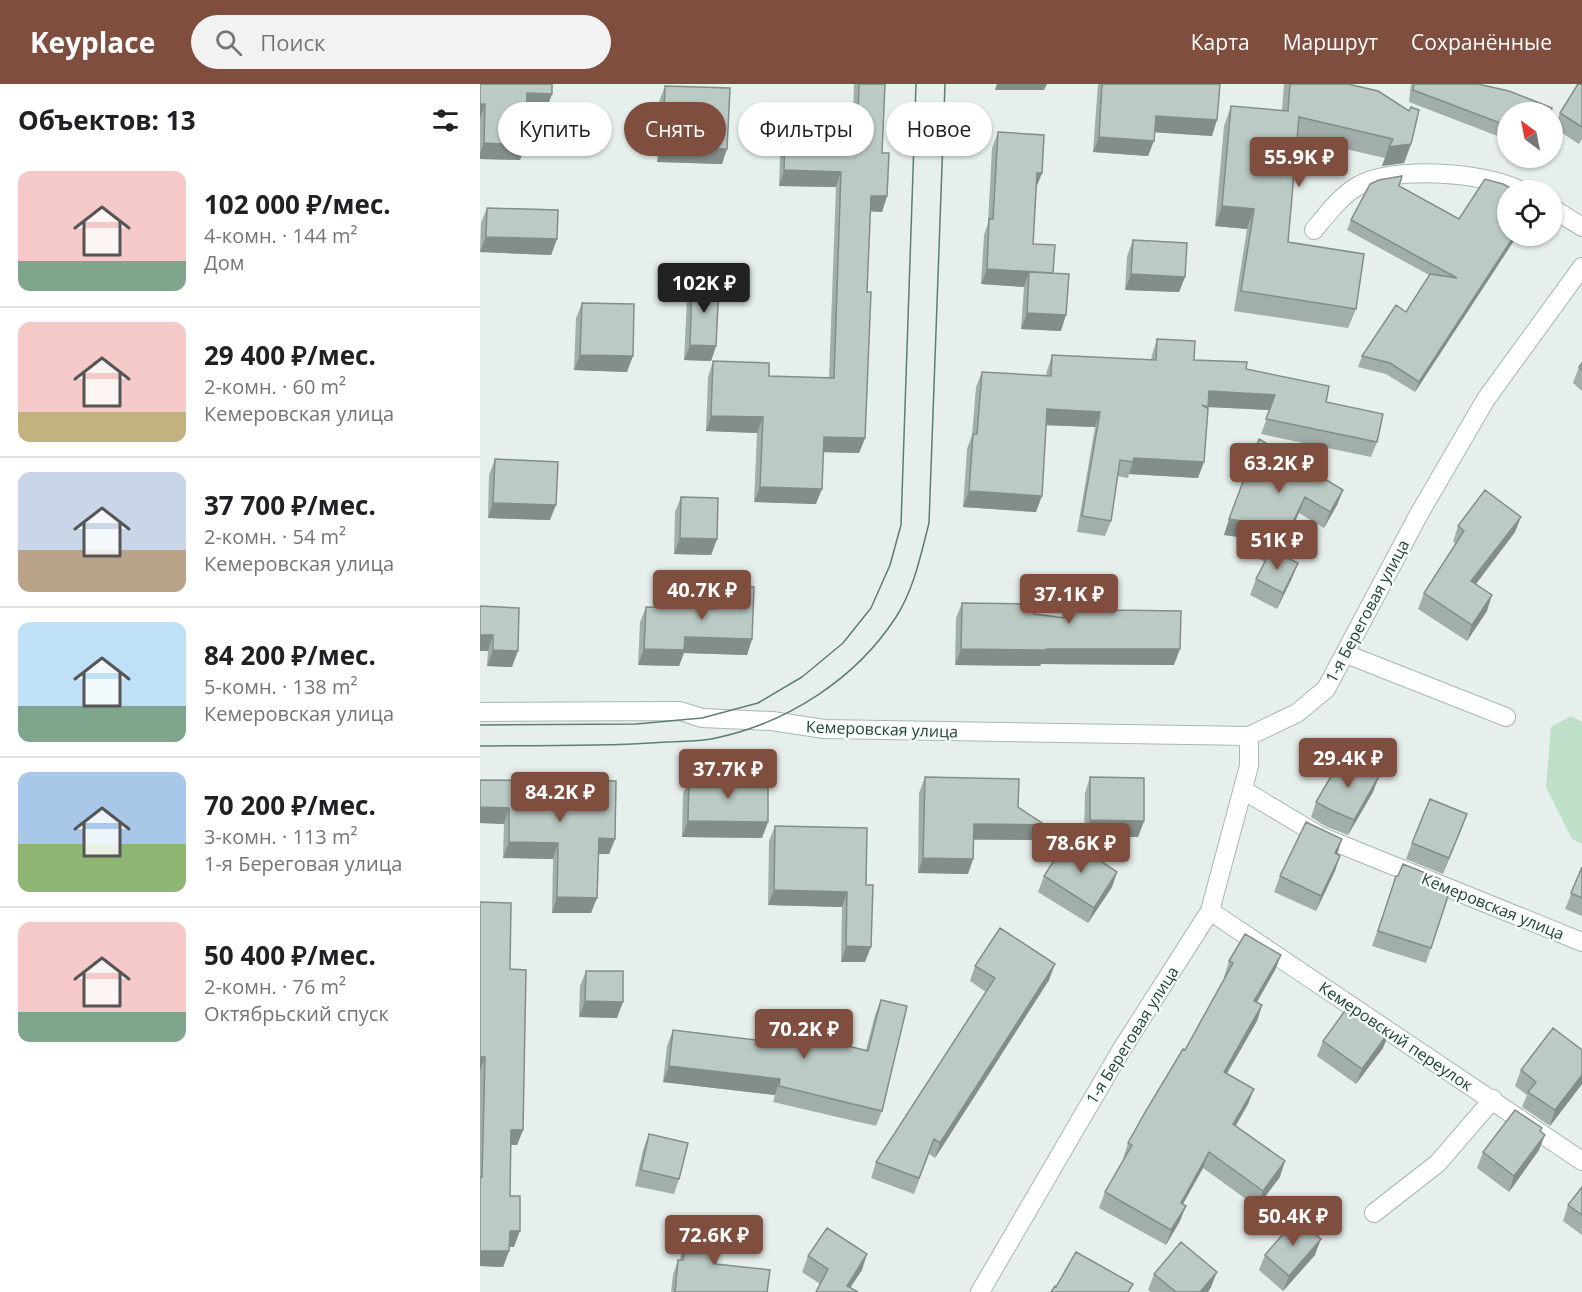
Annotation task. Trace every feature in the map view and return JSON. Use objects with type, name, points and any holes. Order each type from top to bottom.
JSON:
[{"type":"street","points":[[1314,230],[1336,202],[1357,186],[1378,177],[1423,172],[1476,179],[1497,184]]},
{"type":"street","points":[[1563,215],[1582,227]]},
{"type":"street","name":"1-я Береговая улица","points":[[980,1292],[1120,1052],[1210,911],[1249,766],[1249,736],[1297,713],[1326,689],[1419,514],[1486,399],[1576,289],[1582,267]]},
{"type":"street","points":[[1346,654],[1506,717]]},
{"type":"street","name":"Кемеровская улица","points":[[480,712],[680,711],[702,717],[772,721],[824,729],[1249,736]]},
{"type":"street","name":"Кемеровская улица","points":[[1243,790],[1320,836],[1582,942]]},
{"type":"street","name":"Кемеровский переулок","points":[[1210,911],[1582,1161]]},
{"type":"street","points":[[1374,1213],[1438,1163],[1492,1100]]},
{"type":"green space","points":[[1571,716],[1582,722],[1582,844],[1572,839],[1546,787],[1551,727]]},
{"type":"building","points":[[480,84],[552,84],[552,94],[527,93],[527,102],[498,102],[498,144],[484,143],[485,104],[480,104]]},
{"type":"building","points":[[859,84],[885,84],[882,153],[889,156],[887,196],[871,196],[867,292],[871,292],[865,438],[824,437],[822,489],[760,487],[763,417],[711,416],[713,361],[769,363],[769,376],[834,378],[841,172],[784,170],[784,156],[874,156],[874,102],[858,102]]},
{"type":"building","points":[[1102,84],[1220,84],[1217,120],[1156,116],[1154,141],[1099,137]]},
{"type":"building","points":[[1290,84],[1348,84],[1378,91],[1409,111],[1411,107],[1419,110],[1411,144],[1389,147],[1393,139],[1299,117],[1288,242],[1364,254],[1356,309],[1241,291],[1254,209],[1222,206],[1231,106],[1288,111]]},
{"type":"building","points":[[1414,84],[1478,84],[1509,91],[1537,102],[1497,102],[1497,122],[1413,90]]},
{"type":"building","points":[[1578,84],[1582,84],[1582,127],[1563,115],[1563,108]]},
{"type":"building","points":[[665,86],[730,88],[727,149],[726,102],[664,102]]},
{"type":"building","points":[[998,132],[1044,135],[1042,173],[1037,173],[1033,244],[1055,245],[1053,273],[987,269],[989,219],[993,219]]},
{"type":"building","points":[[1402,176],[1399,186],[1459,219],[1485,179],[1497,182],[1497,246],[1507,246],[1419,382],[1390,363],[1362,356],[1396,305],[1406,312],[1430,274],[1457,278],[1351,220],[1370,184]]},
{"type":"building","points":[[487,208],[558,210],[557,239],[486,237]]},
{"type":"building","points":[[1133,240],[1187,243],[1185,277],[1131,274]]},
{"type":"building","points":[[1029,272],[1069,274],[1066,315],[1027,313]]},
{"type":"building","points":[[692,283],[719,284],[716,346],[690,345]]},
{"type":"building","points":[[582,303],[634,304],[633,356],[580,355]]},
{"type":"building","points":[[1157,339],[1195,341],[1194,360],[1247,362],[1246,369],[1329,386],[1326,402],[1383,414],[1377,442],[1266,419],[1275,395],[1209,391],[1208,407],[1202,405],[1208,409],[1204,462],[1134,458],[1133,462],[1120,460],[1111,521],[1082,516],[1100,412],[1047,409],[1042,496],[969,491],[973,434],[977,434],[982,372],[1051,376],[1052,355],[1156,360]]},
{"type":"building","points":[[1259,439],[1343,490],[1330,512],[1305,497],[1279,551],[1253,538],[1261,524],[1229,519]]},
{"type":"building","points":[[495,459],[558,462],[556,505],[493,503]]},
{"type":"building","points":[[1485,490],[1521,517],[1471,581],[1492,595],[1472,625],[1424,593],[1464,531],[1458,526]]},
{"type":"building","points":[[681,497],[718,498],[717,539],[680,538]]},
{"type":"building","points":[[1271,550],[1298,563],[1283,593],[1256,579]]},
{"type":"building","points":[[1071,583],[1110,583],[1110,610],[1181,611],[1180,649],[961,649],[962,603],[1035,604],[1034,614],[1065,618]]},
{"type":"building","points":[[717,586],[754,587],[752,639],[685,637],[684,650],[644,649],[646,607],[716,609]]},
{"type":"building","points":[[480,606],[519,608],[518,651],[493,650],[493,635],[480,635]]},
{"type":"building","points":[[1343,756],[1379,776],[1354,820],[1316,802]]},
{"type":"building","points":[[925,777],[1019,779],[1018,807],[1045,825],[974,824],[973,859],[923,858]]},
{"type":"building","points":[[1090,777],[1144,778],[1144,821],[1090,820]]},
{"type":"building","points":[[689,778],[768,780],[768,822],[688,821]]},
{"type":"building","points":[[480,780],[616,781],[615,839],[599,838],[597,898],[557,897],[558,843],[509,842],[509,808],[480,807]]},
{"type":"building","points":[[1430,799],[1467,814],[1449,858],[1412,843]]},
{"type":"building","points":[[1306,822],[1342,839],[1335,853],[1340,856],[1321,896],[1280,876]]},
{"type":"building","points":[[775,826],[867,828],[866,885],[873,885],[871,947],[846,946],[847,892],[774,890]]},
{"type":"building","points":[[1068,839],[1117,872],[1094,908],[1044,876]]},
{"type":"building","points":[[1403,864],[1440,879],[1436,889],[1449,893],[1431,948],[1378,931],[1396,876]]},
{"type":"building","points":[[1582,867],[1582,898],[1571,893]]},
{"type":"building","points":[[480,902],[511,903],[510,969],[526,970],[523,1130],[511,1130],[510,1196],[520,1196],[520,1231],[510,1231],[509,1251],[480,1251],[480,1177],[482,1177],[485,1057],[480,1057]]},
{"type":"building","points":[[1000,928],[1055,964],[940,1143],[934,1139],[919,1178],[876,1162],[995,978],[975,966]]},
{"type":"building","points":[[1245,934],[1281,955],[1254,1001],[1262,1005],[1224,1072],[1254,1089],[1233,1124],[1285,1161],[1263,1191],[1209,1152],[1181,1203],[1186,1206],[1171,1230],[1105,1192],[1132,1145],[1128,1143],[1144,1114],[1183,1049],[1185,1050],[1233,963],[1229,961]]},
{"type":"building","points":[[586,971],[623,971],[623,1002],[585,1001]]},
{"type":"building","points":[[881,1000],[907,1006],[882,1111],[779,1086],[780,1079],[669,1066],[673,1030],[789,1044],[792,1032],[868,1051]]},
{"type":"building","points":[[1350,1004],[1389,1032],[1362,1069],[1323,1041]]},
{"type":"building","points":[[1553,1028],[1582,1050],[1582,1075],[1555,1110],[1528,1092],[1536,1082],[1521,1070]]},
{"type":"building","points":[[1515,1110],[1542,1128],[1540,1131],[1545,1135],[1514,1176],[1483,1152]]},
{"type":"building","points":[[649,1134],[688,1143],[679,1179],[641,1170]]},
{"type":"building","points":[[1582,1187],[1582,1215],[1568,1205]]},
{"type":"building","points":[[1297,1218],[1321,1239],[1289,1276],[1265,1255]]},
{"type":"building","points":[[690,1220],[723,1225],[716,1264],[770,1270],[767,1292],[675,1292],[678,1260],[683,1260]]},
{"type":"building","points":[[827,1228],[867,1254],[847,1286],[858,1292],[816,1292],[828,1269],[808,1256]]},
{"type":"building","points":[[1181,1242],[1217,1272],[1200,1292],[1176,1292],[1154,1274]]},
{"type":"building","points":[[1076,1252],[1133,1284],[1128,1292],[1051,1292]]},
{"type":"tram line","points":[[480,725],[636,724],[702,718],[758,703],[802,677],[843,643],[871,608],[890,565],[901,525],[916,84]]},
{"type":"tram line","points":[[480,746],[691,741],[742,731],[794,709],[840,679],[880,639],[896,617],[912,583],[929,523],[945,84]]}]
